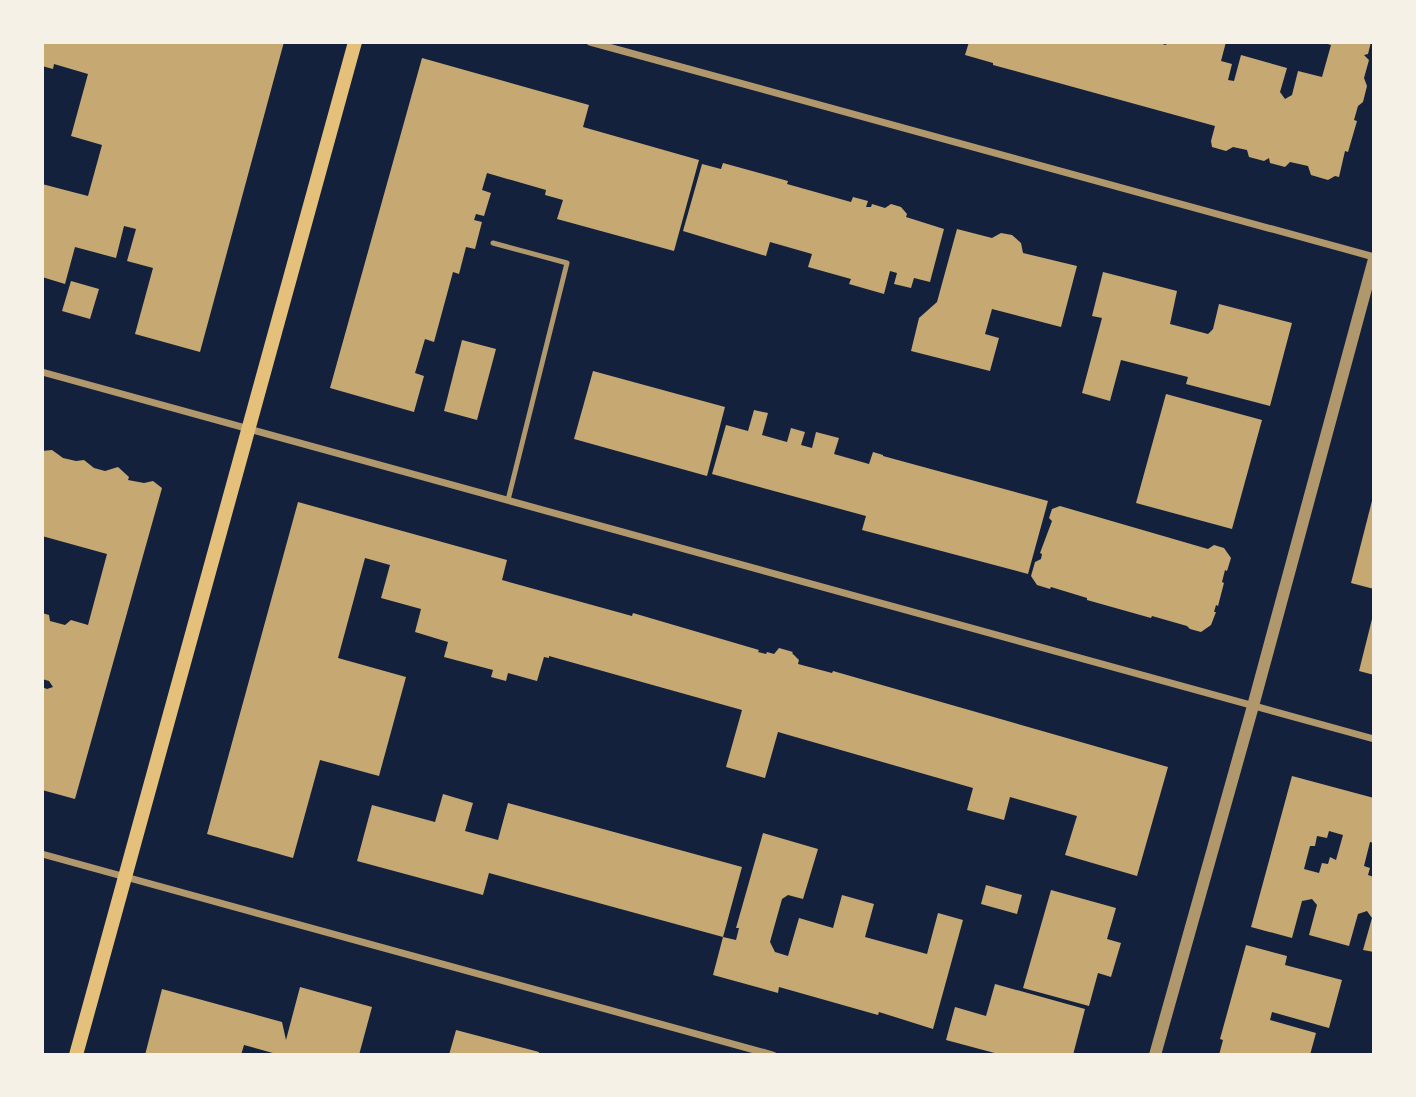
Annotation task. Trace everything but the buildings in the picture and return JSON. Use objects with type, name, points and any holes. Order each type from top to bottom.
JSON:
[{"type":"main road","points":[[76,1055],[355,42]]},
{"type":"street","points":[[590,42],[1374,258],[1155,1055]]},
{"type":"street","points":[[42,372],[1374,739]]},
{"type":"street","points":[[42,853],[773,1055]]},
{"type":"lane","points":[[494,243],[567,263],[508,500]]}]
